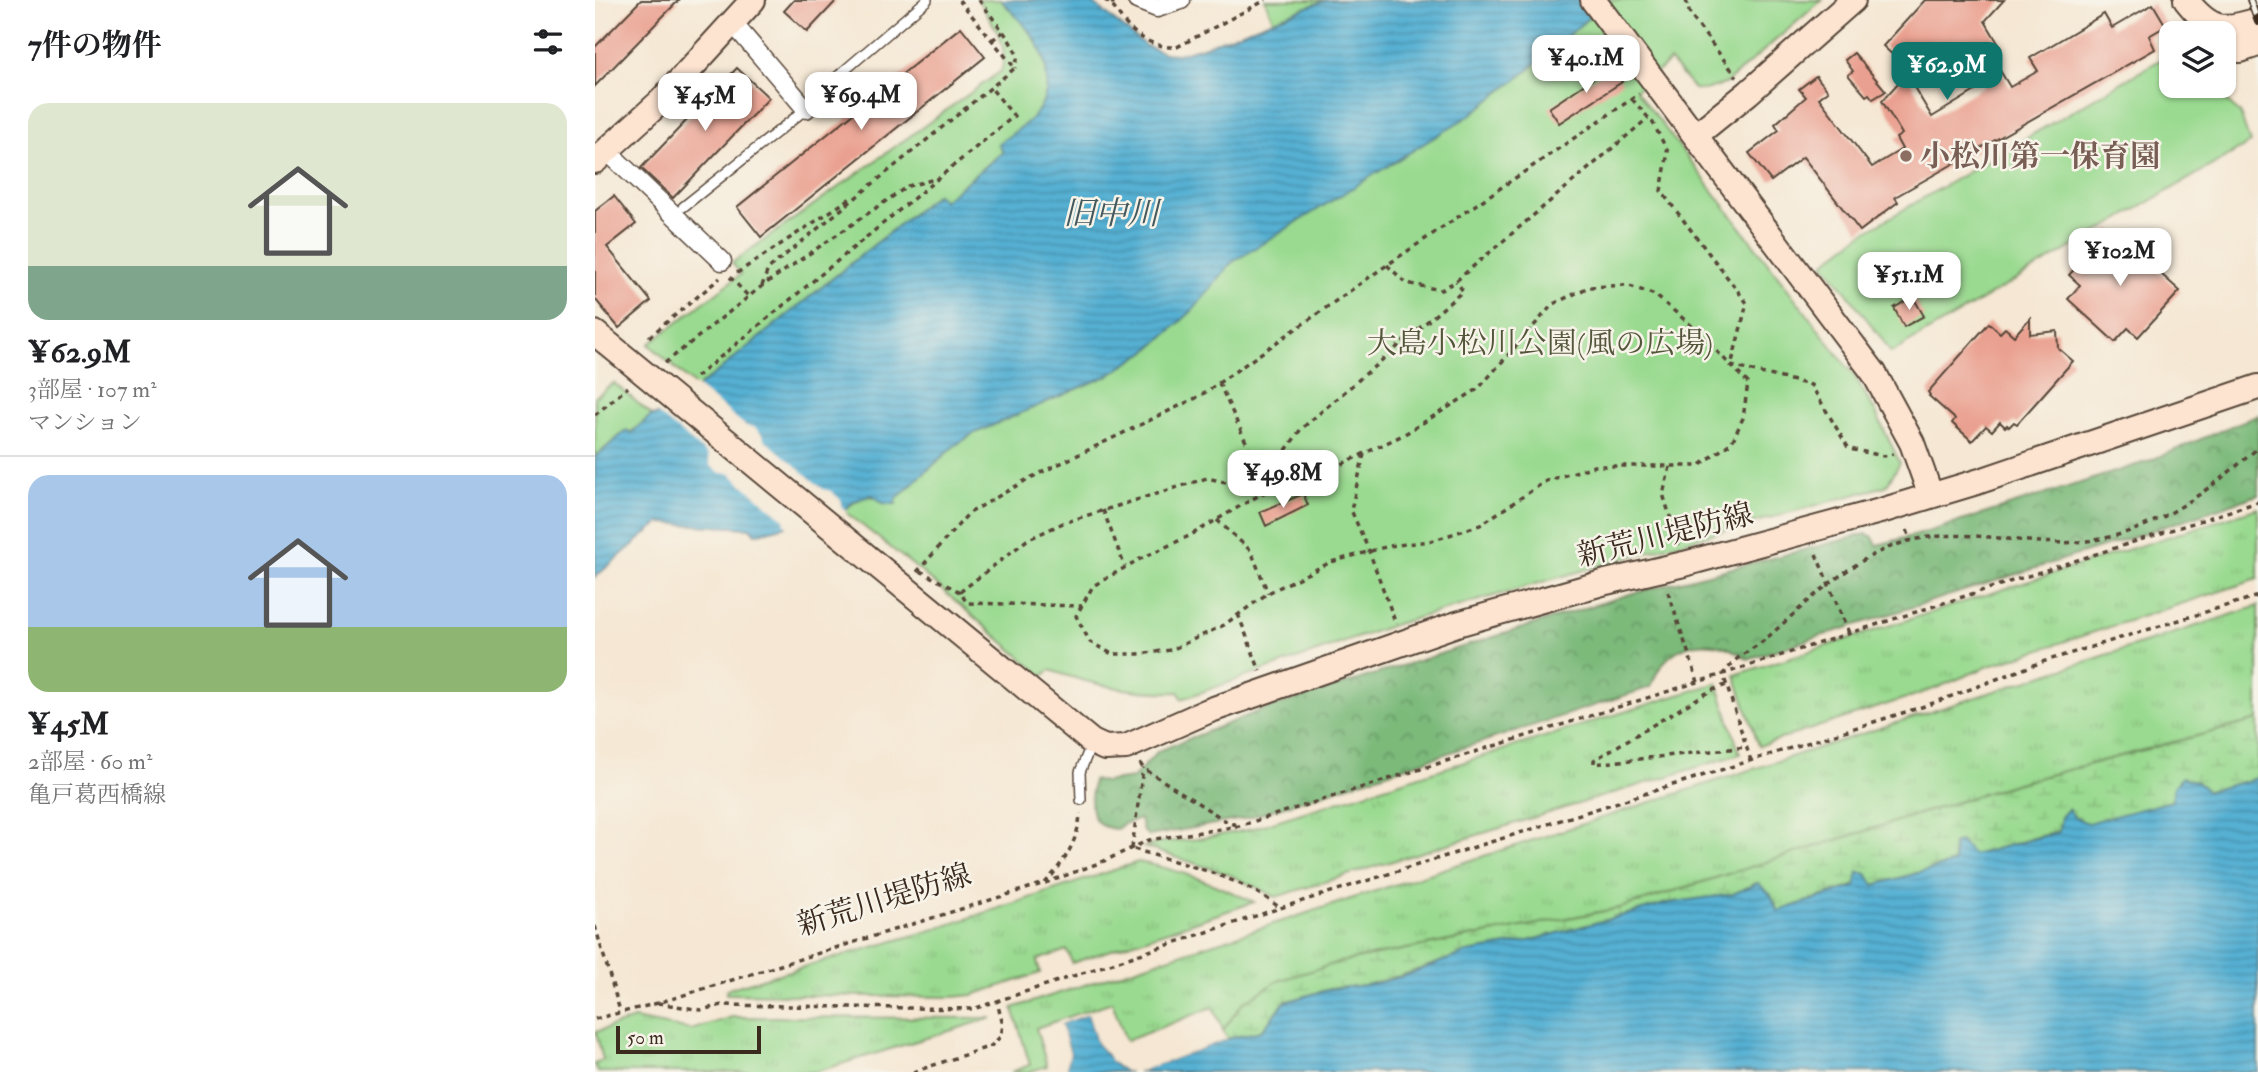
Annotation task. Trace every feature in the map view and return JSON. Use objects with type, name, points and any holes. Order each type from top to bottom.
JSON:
[{"type":"street","points":[[722,261],[601,156],[660,102],[753,0]]},
{"type":"street","points":[[1137,0],[1157,8],[1181,0]]},
{"type":"street","points":[[1593,0],[1647,83],[1696,135],[1874,373],[1912,443],[1931,496]]},
{"type":"street","points":[[1696,135],[1853,0]]},
{"type":"street","points":[[2186,0],[2198,15],[2211,25],[2224,28],[2258,20]]},
{"type":"street","points":[[2186,0],[2193,21]]},
{"type":"street","points":[[732,22],[806,109]]},
{"type":"street","points":[[2236,50],[2258,44]]},
{"type":"street","points":[[595,333],[645,383],[907,582],[1092,742]]},
{"type":"street","name":"新荒川堤防線","points":[[1092,742],[1105,748],[1126,747],[1208,711],[1457,624],[1931,496],[2258,387]]},
{"type":"lane","points":[[683,207],[806,109],[817,94],[927,0]]},
{"type":"lane","points":[[1081,800],[1080,772],[1092,742]]},
{"type":"path","points":[[959,0],[1015,68]]},
{"type":"path","points":[[762,286],[768,269],[1015,68],[1018,56],[979,0]]},
{"type":"path","points":[[1105,0],[1115,7]]},
{"type":"path","points":[[1111,0],[1123,22],[1148,42],[1163,48],[1178,47],[1266,0]]},
{"type":"path","points":[[1686,0],[1690,15],[1748,93]]},
{"type":"path","points":[[992,40],[1003,32]]},
{"type":"path","points":[[907,582],[968,514],[1028,479],[1200,396],[1632,99],[1647,83]]},
{"type":"path","points":[[696,377],[1014,116],[991,88]]},
{"type":"path","points":[[1632,99],[1648,118],[1668,152],[1661,191],[1748,303],[1731,366]]},
{"type":"path","points":[[1387,265],[1406,283],[1441,290],[1654,113]]},
{"type":"path","points":[[595,415],[645,383],[762,286],[908,186],[937,179]]},
{"type":"path","points":[[722,261],[736,274],[871,185]]},
{"type":"path","points":[[649,337],[726,272],[748,296]]},
{"type":"path","points":[[960,592],[1027,540],[1063,523],[1207,478],[1244,486],[1263,478],[1270,473],[1301,429],[1462,291],[1455,281]]},
{"type":"path","points":[[1627,285],[1655,295],[1692,326],[1731,366],[1748,383],[1743,418],[1732,442],[1699,466],[1594,466],[1546,481],[1479,524],[1431,541],[1389,546],[1331,562],[1268,593],[1224,625],[1171,650],[1112,654],[1090,642],[1076,616],[1093,586],[1189,537],[1268,490],[1315,477],[1403,435],[1478,389],[1552,304],[1589,287],[1627,285]]},
{"type":"path","points":[[1731,366],[1811,385],[1849,449],[1884,456],[1900,454]]},
{"type":"path","points":[[1219,383],[1268,490]]},
{"type":"path","points":[[1751,761],[1723,674],[1738,658],[1767,639],[1803,604],[1877,552],[1911,541],[1954,536],[2080,543],[2134,532],[2170,514],[2208,490],[2258,448]]},
{"type":"path","points":[[1364,454],[1351,510],[1369,551],[1401,645]]},
{"type":"path","points":[[1669,467],[1663,494],[1684,564]]},
{"type":"path","name":"新荒川堤防線","points":[[595,1019],[658,1003],[1045,883],[1102,862],[1149,840],[1238,826],[2258,502]]},
{"type":"path","points":[[1103,510],[1125,568]]},
{"type":"path","points":[[1217,520],[1251,551],[1268,593]]},
{"type":"path","points":[[1907,530],[1911,541]]},
{"type":"path","points":[[2134,532],[2136,541]]},
{"type":"path","points":[[1816,554],[1849,633]]},
{"type":"path","points":[[907,582],[960,592],[967,603],[1082,606]]},
{"type":"path","points":[[1668,593],[1698,682]]},
{"type":"path","points":[[658,1003],[701,1010],[722,1005],[973,1009],[1280,908],[1929,705],[2042,662],[2258,596]]},
{"type":"path","points":[[1238,614],[1267,690]]},
{"type":"path","points":[[1727,685],[1710,691],[1594,761],[1594,764],[1747,747]]},
{"type":"path","points":[[1139,761],[1143,768],[1238,826]]},
{"type":"path","points":[[1143,768],[1132,848],[1243,884],[1280,908]]},
{"type":"path","points":[[1045,883],[1059,869],[1068,854],[1080,822],[1081,800]]},
{"type":"path","points":[[595,926],[620,1011]]},
{"type":"path","points":[[913,1072],[991,1046],[1001,1036],[1003,1025],[996,1002]]},
{"type":"green space","points":[[978,0],[1001,0],[1026,27],[1039,47],[1044,58],[1047,83],[1045,97],[1036,113],[999,144],[1004,151],[943,201],[937,194],[697,388],[649,344],[741,274],[732,263],[1001,71],[1002,43]]},
{"type":"green space","points":[[1265,0],[1326,0],[1273,20]]},
{"type":"green space","name":"大島小松川公園(風の広場)","points":[[1609,0],[1822,0],[1725,84],[1704,90],[1694,89],[1670,61],[1636,90],[1855,377],[1900,463],[1886,486],[1396,624],[1182,699],[1179,692],[1146,692],[1113,687],[1050,670],[1043,676],[919,570],[844,511],[862,498],[896,499],[954,446],[975,433],[1109,375],[1151,348],[1193,310],[1231,263],[1470,115],[1526,72]]},
{"type":"green space","points":[[2159,61],[2159,98],[2223,98],[2240,113],[2250,143],[1891,353],[1824,263],[1860,235]]},
{"type":"green space","points":[[614,383],[652,415],[630,433],[627,430],[595,457],[595,397]]},
{"type":"green space","points":[[2258,415],[2258,495],[1748,659],[1723,646],[1687,646],[1669,657],[1651,687],[1248,818],[1149,836],[1143,831],[1140,819],[1123,824],[1117,829],[1100,824],[1092,812],[1093,780],[1104,782],[1133,778],[1158,751],[1262,710],[1630,594],[1866,534],[1872,536],[1877,545],[1924,533],[2149,461]]},
{"type":"green space","points":[[2258,508],[2258,579],[1989,666],[1934,689],[1759,746],[1735,675]]},
{"type":"green space","points":[[2258,606],[2258,720],[2018,783],[1620,908],[1340,962],[1243,1003],[1223,1030],[1213,1007],[1126,1041],[1112,1002],[1036,1028],[1047,1066],[1028,1072],[1011,1072],[1030,1065],[1013,1008]]},
{"type":"green space","points":[[1717,683],[1740,754],[1276,897],[1228,874],[1144,847],[1247,830]]},
{"type":"green space","points":[[2258,720],[2258,778],[2208,791],[2195,781],[2174,787],[2172,801],[2088,824],[2075,818],[2061,817],[2059,831],[1973,855],[1953,845],[1954,863],[1873,885],[1856,885],[1778,911],[1771,895],[1757,883],[1733,894],[1668,903],[1525,942],[1468,952],[1366,985],[1329,989],[1285,1002],[1261,1031],[1227,1039],[1223,1030],[1243,1003],[1278,981],[1340,962],[1620,908],[2018,783]]},
{"type":"green space","points":[[1138,862],[1183,873],[1254,902],[1072,963],[1067,950],[1037,960],[1040,973],[973,995],[726,994],[727,989],[939,928]]},
{"type":"green space","points":[[732,1017],[992,1018],[815,1072],[598,1072],[595,1064],[603,1060],[596,1032],[634,1019],[691,1030]]},
{"type":"water","name":"旧中川","points":[[1001,0],[1089,0],[1146,46],[1164,53],[1178,54],[1326,0],[1609,0],[1526,72],[1470,115],[1231,263],[1193,310],[1151,348],[1109,375],[975,433],[954,446],[896,499],[896,504],[885,504],[872,495],[854,501],[844,511],[755,534],[750,528],[661,523],[595,577],[595,457],[627,430],[631,433],[652,415],[697,388],[937,194],[943,201],[1003,152],[998,144],[1025,124],[1039,109],[1047,88],[1044,58],[1033,37]]},
{"type":"water","points":[[2182,777],[2195,781],[2208,791],[2258,778],[2258,1072],[1138,1072],[1227,1039],[1261,1031],[1285,1002],[1330,989],[1366,985],[1400,977],[1468,952],[1525,942],[1668,903],[1733,894],[1758,883],[1771,895],[1778,911],[1856,886],[1858,872],[1867,874],[1874,885],[1954,863],[1953,844],[1960,841],[1973,855],[2059,832],[2061,817],[2068,809],[2075,818],[2088,823],[2172,801],[2174,787]]},
{"type":"water","points":[[1088,1014],[1097,1043],[1117,1067],[1130,1072],[1069,1072],[1067,1065],[1070,1052],[1061,1024]]},
{"type":"pier","points":[[695,385],[746,426],[754,427],[764,439],[823,489],[831,491],[841,500],[841,506],[848,512],[789,529],[784,519],[729,473],[719,473],[710,465],[708,455],[654,411]]},
{"type":"pier","points":[[1088,1011],[1100,1041],[1114,1059],[1133,1072],[1125,1071],[1111,1061],[1097,1043],[1088,1014],[1061,1024],[1070,1053],[1067,1065],[1069,1072],[1065,1072],[1067,1053],[1057,1022]]},
{"type":"pier","points":[[1226,1036],[1227,1039],[1134,1072],[1136,1069]]},
{"type":"building","points":[[641,0],[679,0],[595,86],[595,47]]},
{"type":"building","points":[[794,0],[837,0],[807,32],[784,11]]},
{"type":"building","points":[[1925,0],[2004,0],[1985,21],[2001,48],[1990,54],[2010,87],[2038,71],[2030,58],[2104,14],[2112,28],[2153,4],[2163,21],[2159,21],[2159,30],[2149,36],[2155,49],[1895,197],[1898,202],[1860,231],[1803,157],[1771,181],[1749,153],[1779,130],[1775,124],[1806,97],[1799,89],[1816,76],[1828,91],[1819,98],[1872,167],[1902,149],[1896,138],[1902,134],[1882,101],[1906,74],[1932,117],[1985,85],[1963,46],[1939,72],[1925,59],[1912,73],[1883,46]]},
{"type":"building","points":[[961,27],[985,57],[761,237],[737,207]]},
{"type":"building","points":[[1854,53],[1886,91],[1873,99],[1869,94],[1866,96],[1848,75],[1853,71],[1845,60]]},
{"type":"building","points":[[1612,66],[1622,82],[1559,123],[1549,108]]},
{"type":"building","points":[[737,68],[769,98],[673,198],[641,168]]},
{"type":"building","points":[[614,196],[636,224],[607,247],[651,301],[619,328],[595,299],[595,211]]},
{"type":"building","points":[[2111,229],[2180,291],[2138,337],[2128,328],[2115,342],[2068,299],[2080,285],[2069,275]]},
{"type":"building","points":[[1913,297],[1924,316],[1904,327],[1894,308]]},
{"type":"building","points":[[2030,318],[2030,334],[2057,331],[2058,348],[2073,361],[2017,424],[2014,422],[2005,427],[2000,422],[1992,431],[1986,426],[1972,441],[1952,423],[1955,419],[1929,396],[1928,392],[1989,323],[2000,333],[2005,328],[2014,336]]},
{"type":"building","points":[[1303,494],[1308,505],[1266,526],[1260,512]]},
{"type":"railway","points":[[2250,0],[2258,22]]},
{"type":"place","name":"小松川第一保育園","points":[[1906,156]]}]
